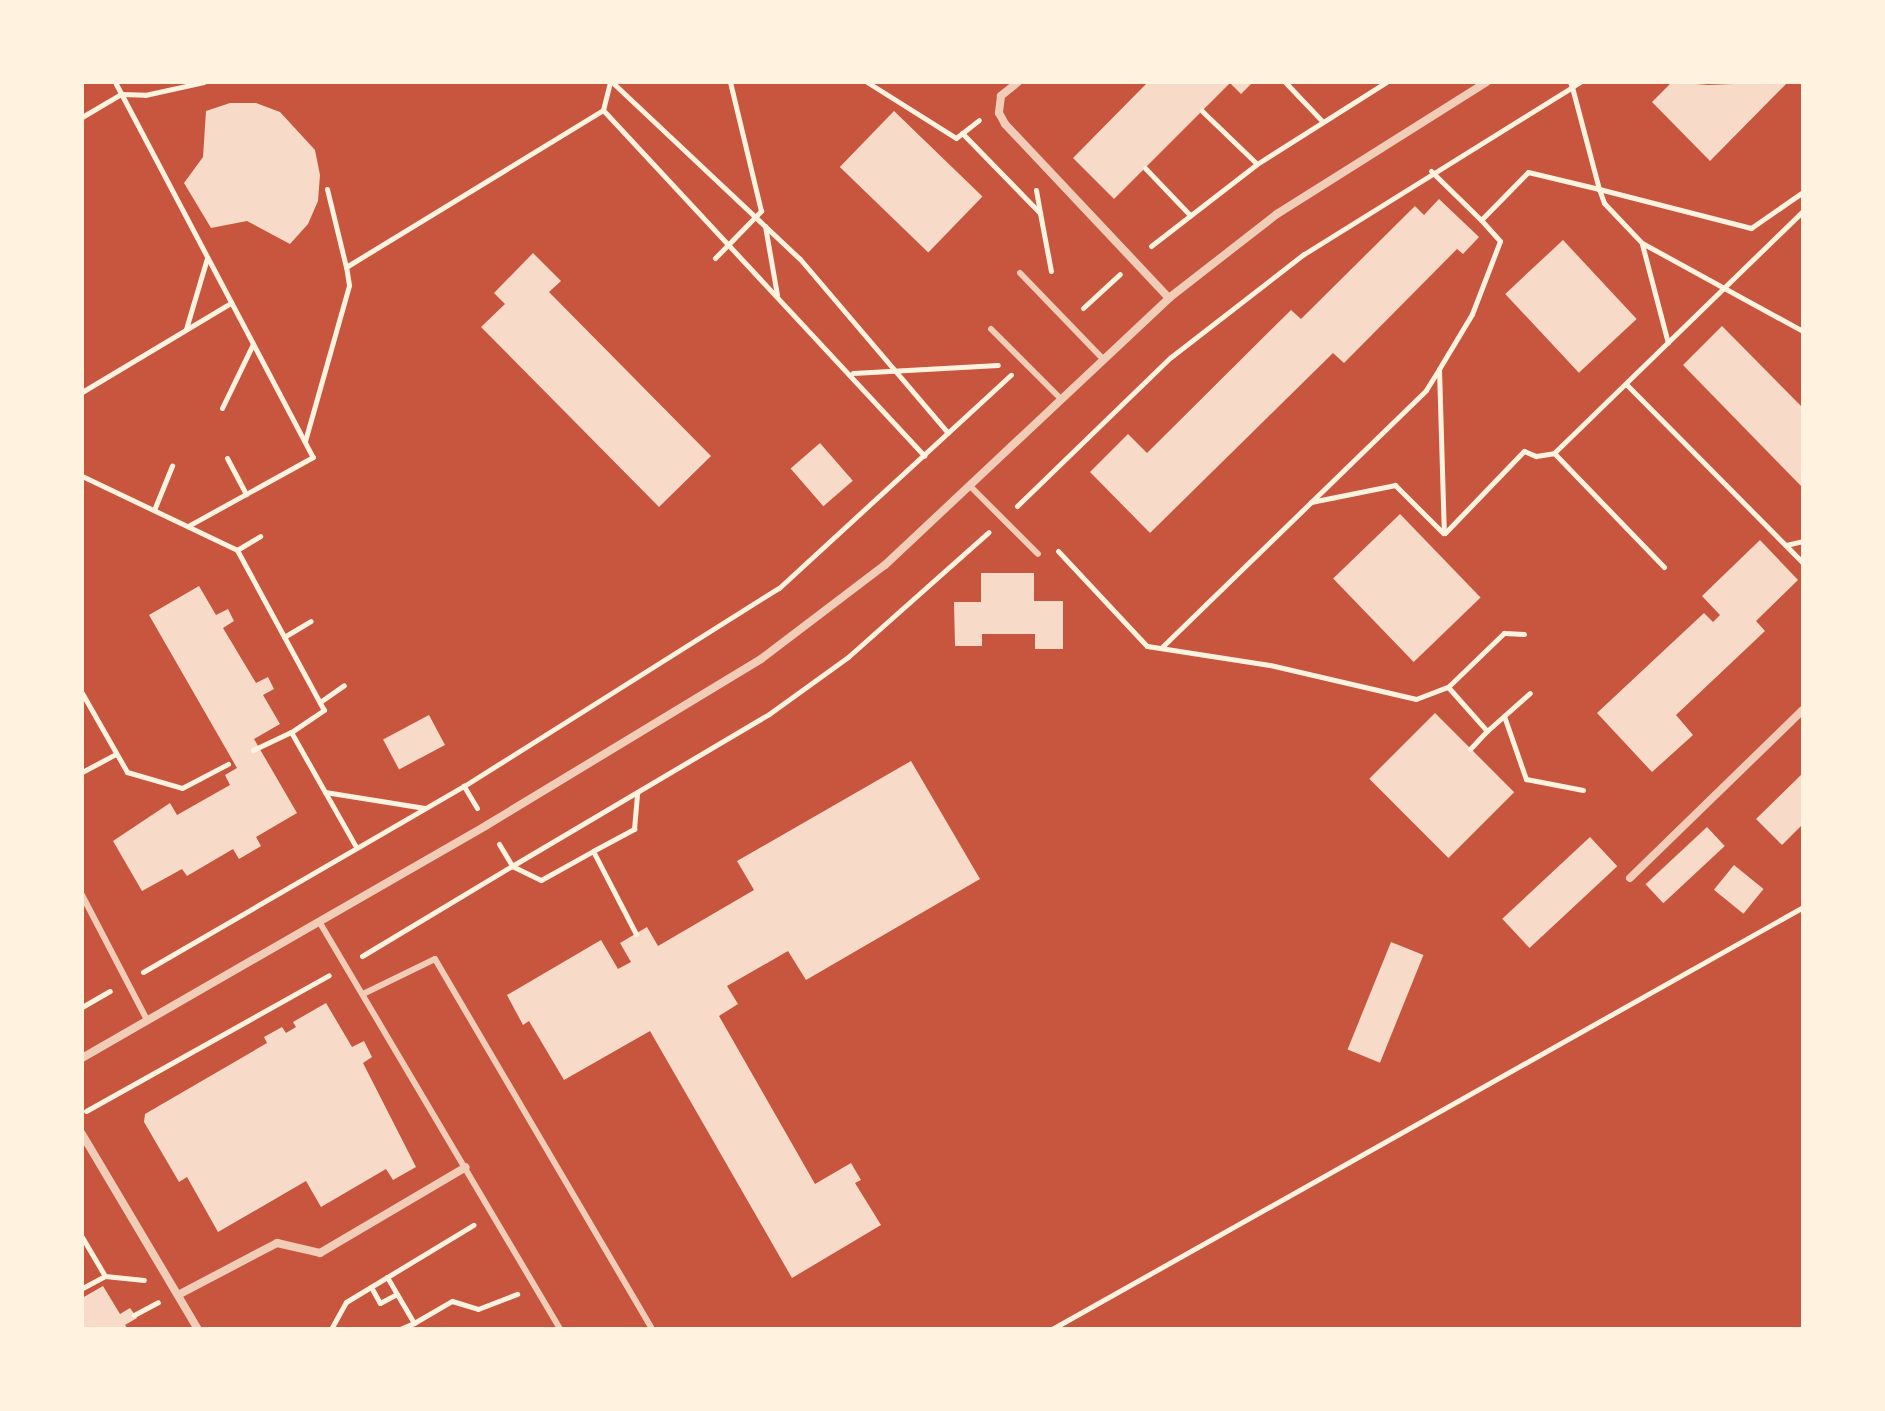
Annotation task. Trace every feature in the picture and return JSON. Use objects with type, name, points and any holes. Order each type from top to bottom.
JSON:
[{"type":"street","points":[[1018,82],[999,105],[1005,124],[1169,298]]},
{"type":"street","points":[[82,1058],[320,923],[761,659],[885,565],[1169,298],[1277,214],[1487,82]]},
{"type":"street","points":[[1630,878],[1803,710]]},
{"type":"street","points":[[82,1134],[198,1329]]},
{"type":"street","points":[[178,1295],[277,1243],[320,1253],[466,1167]]},
{"type":"lane","points":[[1020,273],[1103,359]]},
{"type":"lane","points":[[991,329],[1061,399]]},
{"type":"lane","points":[[970,486],[1038,554]]},
{"type":"lane","points":[[82,895],[147,1020]]},
{"type":"lane","points":[[320,923],[560,1329]]},
{"type":"lane","points":[[363,994],[435,959],[652,1329]]},
{"type":"path","points":[[115,82],[315,459],[188,526]]},
{"type":"path","points":[[82,117],[121,94],[145,95],[204,82]]},
{"type":"path","points":[[346,267],[603,110],[611,82],[765,226],[948,433]]},
{"type":"path","points":[[715,258],[761,211],[730,82]]},
{"type":"path","points":[[867,82],[956,138],[999,105]]},
{"type":"path","points":[[1285,82],[1323,122]]},
{"type":"path","points":[[1580,82],[1571,84],[1604,203],[1642,243],[1803,331]]},
{"type":"path","points":[[603,110],[851,373],[924,456]]},
{"type":"path","points":[[1202,111],[1257,164]]},
{"type":"path","points":[[962,133],[1040,213],[1058,312]]},
{"type":"path","points":[[1145,168],[1189,214]]},
{"type":"path","points":[[1162,647],[1426,390],[1472,314],[1500,241],[1431,171]]},
{"type":"path","points":[[1481,220],[1528,172],[1751,228],[1803,192]]},
{"type":"path","points":[[305,442],[349,285],[327,189]]},
{"type":"path","points":[[1444,533],[1524,451],[1536,456],[1554,453],[1803,211]]},
{"type":"path","points":[[765,226],[777,296]]},
{"type":"path","points":[[1642,243],[1668,343]]},
{"type":"path","points":[[186,330],[207,258]]},
{"type":"path","points":[[82,392],[231,303]]},
{"type":"path","points":[[222,408],[253,344]]},
{"type":"path","points":[[851,373],[1000,365],[1010,376]]},
{"type":"path","points":[[1439,369],[1444,533]]},
{"type":"path","points":[[1626,384],[1803,563]]},
{"type":"path","points":[[1554,453],[1664,567]]},
{"type":"path","points":[[227,458],[246,494]]},
{"type":"path","points":[[154,510],[172,466]]},
{"type":"path","points":[[82,476],[237,550],[324,710],[291,732],[253,750]]},
{"type":"path","points":[[1310,502],[1395,485],[1444,533]]},
{"type":"path","points":[[1016,506],[1027,518]]},
{"type":"path","points":[[237,550],[260,536]]},
{"type":"path","points":[[1049,541],[1147,646],[1416,699],[1448,687],[1504,633],[1524,634]]},
{"type":"path","points":[[1785,545],[1803,541]]},
{"type":"path","points":[[284,637],[311,621]]},
{"type":"path","points":[[320,702],[344,685]]},
{"type":"path","points":[[1448,687],[1487,731]]},
{"type":"path","points":[[82,693],[127,772],[182,788],[228,764]]},
{"type":"path","points":[[1470,749],[1530,693]]},
{"type":"path","points":[[1504,716],[1526,779],[1583,790]]},
{"type":"path","points":[[291,732],[356,847]]},
{"type":"path","points":[[82,772],[116,754]]},
{"type":"path","points":[[82,1007],[464,786]]},
{"type":"path","points":[[636,934],[593,851],[634,829],[637,791]]},
{"type":"path","points":[[324,792],[425,808]]},
{"type":"path","points":[[1052,1329],[1803,907]]},
{"type":"path","points":[[331,1329],[346,1302],[477,1222]]},
{"type":"path","points":[[82,1237],[105,1276]]},
{"type":"path","points":[[82,1288],[105,1276],[146,1280]]},
{"type":"path","points":[[387,1277],[414,1323]]},
{"type":"path","points":[[371,1287],[380,1303],[397,1294]]},
{"type":"path","points":[[400,1329],[452,1301],[478,1309],[536,1287]]},
{"type":"path","points":[[134,1315],[159,1302]]},
{"type":"building","points":[[1148,82],[1253,82],[1241,94],[1230,83],[1114,199],[1073,158]]},
{"type":"building","points":[[1672,82],[1708,85],[1788,82],[1710,161],[1652,102]]},
{"type":"building","points":[[230,103],[256,103],[280,112],[315,150],[320,175],[318,201],[308,224],[290,244],[247,221],[211,228],[184,183],[203,157],[206,111]]},
{"type":"building","points":[[894,111],[982,196],[928,253],[840,167]]},
{"type":"building","points":[[1439,199],[1479,237],[1463,254],[1457,249],[1344,363],[1333,353],[1150,533],[1090,472],[1128,434],[1147,453],[1291,310],[1301,319],[1415,206],[1424,215]]},
{"type":"building","points":[[1563,240],[1637,319],[1579,373],[1505,294]]},
{"type":"building","points":[[533,253],[561,281],[549,292],[711,456],[659,507],[481,327],[505,304],[494,293]]},
{"type":"building","points":[[1722,326],[1803,408],[1803,488],[1683,365]]},
{"type":"building","points":[[820,443],[853,481],[823,506],[791,469]]},
{"type":"building","points":[[1400,514],[1481,597],[1414,662],[1333,579]]},
{"type":"building","points":[[1760,540],[1798,580],[1756,621],[1765,631],[1676,715],[1693,735],[1652,772],[1597,713],[1704,613],[1713,622],[1720,615],[1702,596]]},
{"type":"building","points":[[981,573],[1034,573],[1034,601],[1063,601],[1063,649],[1035,649],[1035,634],[982,634],[982,646],[955,646],[954,602],[981,602]]},
{"type":"building","points":[[199,586],[216,615],[228,609],[234,621],[223,628],[256,683],[268,677],[274,689],[263,695],[280,724],[254,739],[297,813],[256,837],[261,846],[239,859],[233,849],[187,876],[182,869],[142,891],[113,841],[170,803],[177,815],[230,785],[225,775],[237,768],[149,615]]},
{"type":"building","points":[[1435,713],[1514,792],[1448,858],[1369,779]]},
{"type":"building","points":[[429,715],[445,745],[399,769],[383,739]]},
{"type":"building","points":[[911,761],[980,879],[806,980],[788,951],[727,986],[738,1004],[719,1016],[815,1184],[851,1163],[861,1180],[855,1183],[881,1225],[792,1278],[650,1031],[564,1080],[529,1021],[523,1025],[507,995],[601,940],[618,969],[631,962],[620,943],[647,927],[658,946],[754,890],[737,861]]},
{"type":"building","points":[[1803,773],[1803,824],[1782,845],[1756,819]]},
{"type":"building","points":[[1707,827],[1725,846],[1663,903],[1646,884]]},
{"type":"building","points":[[1590,837],[1617,866],[1530,948],[1502,919]]},
{"type":"building","points":[[1734,865],[1764,889],[1743,914],[1714,890]]},
{"type":"building","points":[[1391,942],[1423,955],[1380,1063],[1348,1050]]},
{"type":"building","points":[[326,1003],[352,1047],[364,1041],[372,1057],[363,1063],[416,1167],[393,1180],[386,1169],[321,1207],[306,1181],[218,1232],[187,1177],[179,1182],[144,1122],[145,1114],[267,1043],[264,1037],[282,1027],[286,1033],[296,1027],[293,1022]]},
{"type":"building","points":[[103,1286],[120,1314],[130,1308],[137,1318],[125,1325],[128,1329],[82,1329],[82,1298]]}]
